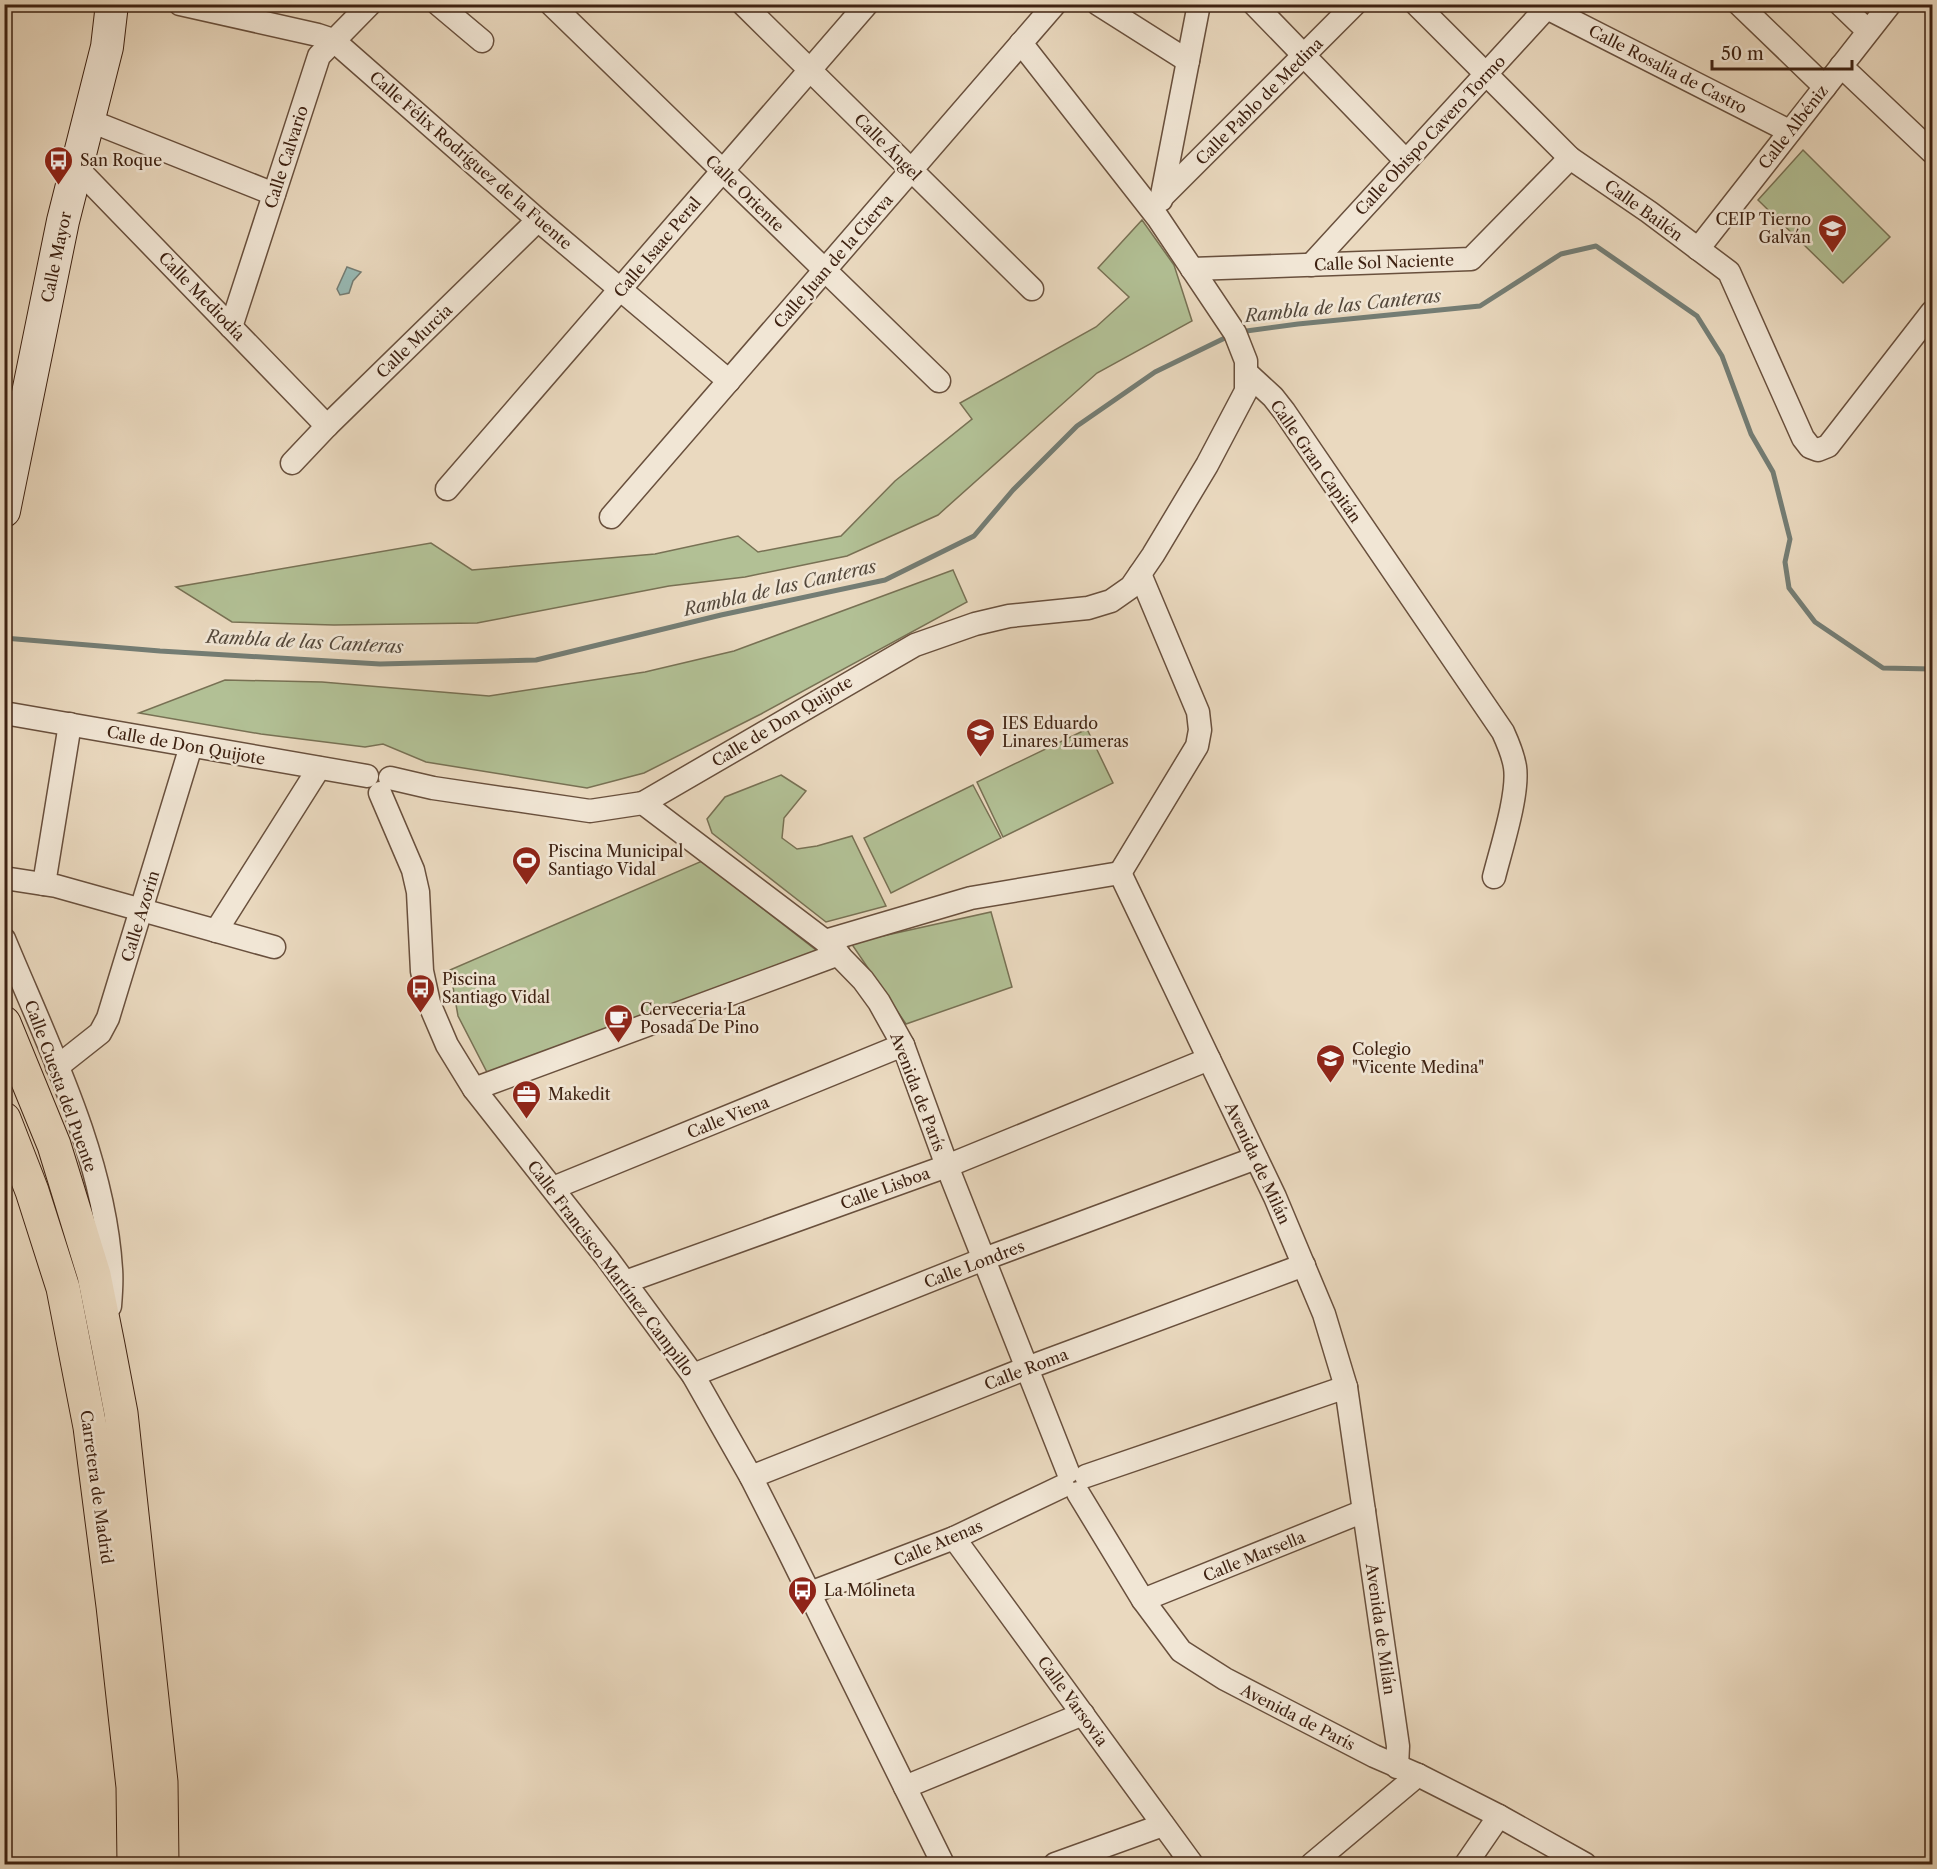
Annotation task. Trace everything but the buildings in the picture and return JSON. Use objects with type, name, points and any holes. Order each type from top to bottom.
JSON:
[{"type":"main road","name":"Calle Mayor","points":[[4,510],[63,221],[107,47],[112,4]]},
{"type":"main road","points":[[4,1023],[54,1145],[94,1275],[121,1413],[161,1782],[162,1864]]},
{"type":"main road","name":"Carretera de Madrid","points":[[4,1119],[32,1191],[63,1288],[90,1427],[133,1787],[134,1864]]},
{"type":"street","name":"Calle Félix Rodríguez de la Fuente","points":[[180,4],[318,34],[333,40],[538,220],[729,381]]},
{"type":"street","name":"Calle Calvario","points":[[231,327],[319,56],[370,4]]},
{"type":"street","points":[[438,4],[482,41]]},
{"type":"street","name":"Calle Oriente","points":[[551,4],[939,381]]},
{"type":"street","name":"Calle Ángel","points":[[743,4],[1032,289]]},
{"type":"street","name":"Calle Isaac Peral","points":[[447,489],[867,4]]},
{"type":"street","name":"Calle Juan de la Cierva","points":[[611,517],[1055,4]]},
{"type":"street","points":[[1098,4],[1188,61]]},
{"type":"street","points":[[1160,208],[1199,4]]},
{"type":"street","points":[[1254,4],[1406,161]]},
{"type":"street","name":"Calle Pablo de Medina","points":[[1160,208],[1355,4]]},
{"type":"street","name":"Calle Bailén","points":[[1416,4],[1570,158],[1729,272],[1803,438],[1810,447],[1818,450],[1828,446],[1932,312]]},
{"type":"street","points":[[1739,4],[1825,87]]},
{"type":"street","points":[[1840,4],[1868,31]]},
{"type":"street","name":"Calle Albéniz","points":[[1698,249],[1890,4]]},
{"type":"street","name":"Calle Obispo Cavero Tormo","points":[[1311,265],[1549,6]]},
{"type":"street","name":"Calle Rosalía de Castro","points":[[1549,6],[1789,131]]},
{"type":"street","points":[[1021,43],[1160,208],[1192,269],[1235,333],[1246,361],[1248,374]]},
{"type":"street","points":[[1841,66],[1932,152]]},
{"type":"street","points":[[88,120],[274,194]]},
{"type":"street","name":"Calle Sol Naciente","points":[[1192,269],[1471,259],[1570,158]]},
{"type":"street","name":"Calle Mediodía","points":[[76,167],[327,426]]},
{"type":"street","name":"Calle Murcia","points":[[292,463],[538,220]]},
{"type":"street","name":"Calle de Don Quijote","points":[[4,713],[318,768],[379,782],[590,811],[643,803],[915,645],[975,624],[1009,616],[1088,608],[1111,601],[1131,587],[1207,465],[1246,391],[1248,374]]},
{"type":"street","name":"Calle Gran Capitán","points":[[1248,374],[1273,397],[1284,411],[1503,732],[1511,749],[1516,770],[1512,806],[1494,877]]},
{"type":"street","points":[[474,1089],[832,947],[971,898],[1120,873],[1197,746],[1200,730],[1198,712],[1140,574]]},
{"type":"street","points":[[44,884],[70,724]]},
{"type":"street","name":"Calle Azorín","points":[[57,1067],[100,1033],[108,1018],[191,746]]},
{"type":"street","points":[[216,931],[318,768]]},
{"type":"street","name":"Calle Francisco Martínez Campillo","points":[[379,782],[418,892],[422,971],[429,1004],[447,1045],[474,1089],[625,1282],[693,1375],[751,1477],[943,1864]]},
{"type":"street","name":"Avenida de París","points":[[643,803],[832,947],[874,995],[903,1045],[947,1166],[1074,1482],[1143,1600],[1181,1651],[1225,1679],[1499,1816],[1585,1864]]},
{"type":"street","name":"Avenida de Milán","points":[[1120,873],[1256,1158],[1324,1314],[1346,1387],[1398,1746],[1408,1771]]},
{"type":"street","points":[[4,878],[44,884],[274,947]]},
{"type":"street","name":"Calle Cuesta del Puente","points":[[4,939],[86,1144],[100,1199],[112,1270],[108,1345]]},
{"type":"street","name":"Calle Viena","points":[[553,1188],[903,1045]]},
{"type":"street","name":"Calle Lisboa","points":[[625,1282],[947,1166],[1209,1059]]},
{"type":"street","name":"Calle Londres","points":[[693,1375],[984,1259],[1256,1158]]},
{"type":"street","name":"Calle Roma","points":[[751,1477],[1027,1368],[1304,1265]]},
{"type":"street","name":"Calle Atenas","points":[[810,1593],[954,1538],[1074,1482],[1346,1387]]},
{"type":"street","name":"Calle Marsella","points":[[1143,1600],[1364,1511]]},
{"type":"street","name":"Calle Varsovia","points":[[954,1538],[1192,1864]]},
{"type":"street","points":[[905,1787],[1083,1714]]},
{"type":"street","points":[[1312,1864],[1408,1771]]},
{"type":"street","points":[[1466,1864],[1499,1816]]},
{"type":"street","points":[[1055,1864],[1163,1825]]},
{"type":"green space","points":[[1803,150],[1890,237],[1843,283],[1758,200]]},
{"type":"green space","points":[[1142,220],[1174,265],[1192,321],[1097,373],[938,515],[847,556],[745,577],[669,586],[477,623],[334,625],[232,622],[176,587],[431,543],[472,570],[655,554],[738,536],[758,552],[841,536],[895,481],[972,419],[960,403],[1096,327],[1129,297],[1098,268]]},
{"type":"green space","points":[[953,570],[967,602],[761,714],[644,773],[587,788],[426,762],[383,744],[365,747],[261,734],[139,713],[225,680],[322,682],[489,696],[645,672],[734,651]]},
{"type":"green space","points":[[1087,729],[1113,783],[1003,837],[977,782]]},
{"type":"green space","points":[[781,775],[806,791],[784,818],[782,838],[797,849],[852,836],[886,906],[826,922],[712,833],[707,819],[725,797]]},
{"type":"green space","points":[[973,785],[1001,838],[891,893],[864,838]]},
{"type":"green space","points":[[702,861],[821,954],[490,1078],[458,1016],[450,970]]},
{"type":"green space","points":[[991,912],[1012,987],[906,1024],[851,943]]},
{"type":"water","points":[[347,267],[361,272],[353,281],[349,293],[340,295],[337,289]]},
{"type":"waterway","name":"Rambla de las Canteras","points":[[1239,332],[1480,306],[1561,254],[1596,246],[1697,316],[1722,356],[1751,434],[1773,472],[1790,539],[1785,562],[1789,588],[1815,622],[1883,668],[1932,669]]},
{"type":"waterway","name":"Rambla de las Canteras","points":[[4,638],[160,651],[380,664],[536,660],[721,615],[885,580],[974,536],[1013,490],[1077,426],[1155,372],[1231,335]]},
{"type":"place","name":"San Roque","points":[[59,186]]},
{"type":"place","name":"CEIP Tierno Galván","points":[[1832,254]]},
{"type":"place","name":"IES Eduardo Linares Lumeras","points":[[981,758]]},
{"type":"place","name":"Piscina Municipal Santiago Vidal","points":[[527,886]]},
{"type":"place","name":"Piscina Santiago Vidal","points":[[421,1014]]},
{"type":"place","name":"Cerveceria La Posada De Pino","points":[[619,1044]]},
{"type":"place","name":"Colegio \"Vicente Medina\"","points":[[1331,1084]]},
{"type":"place","name":"Makedit","points":[[527,1120]]},
{"type":"place","name":"La Molineta","points":[[803,1616]]}]
